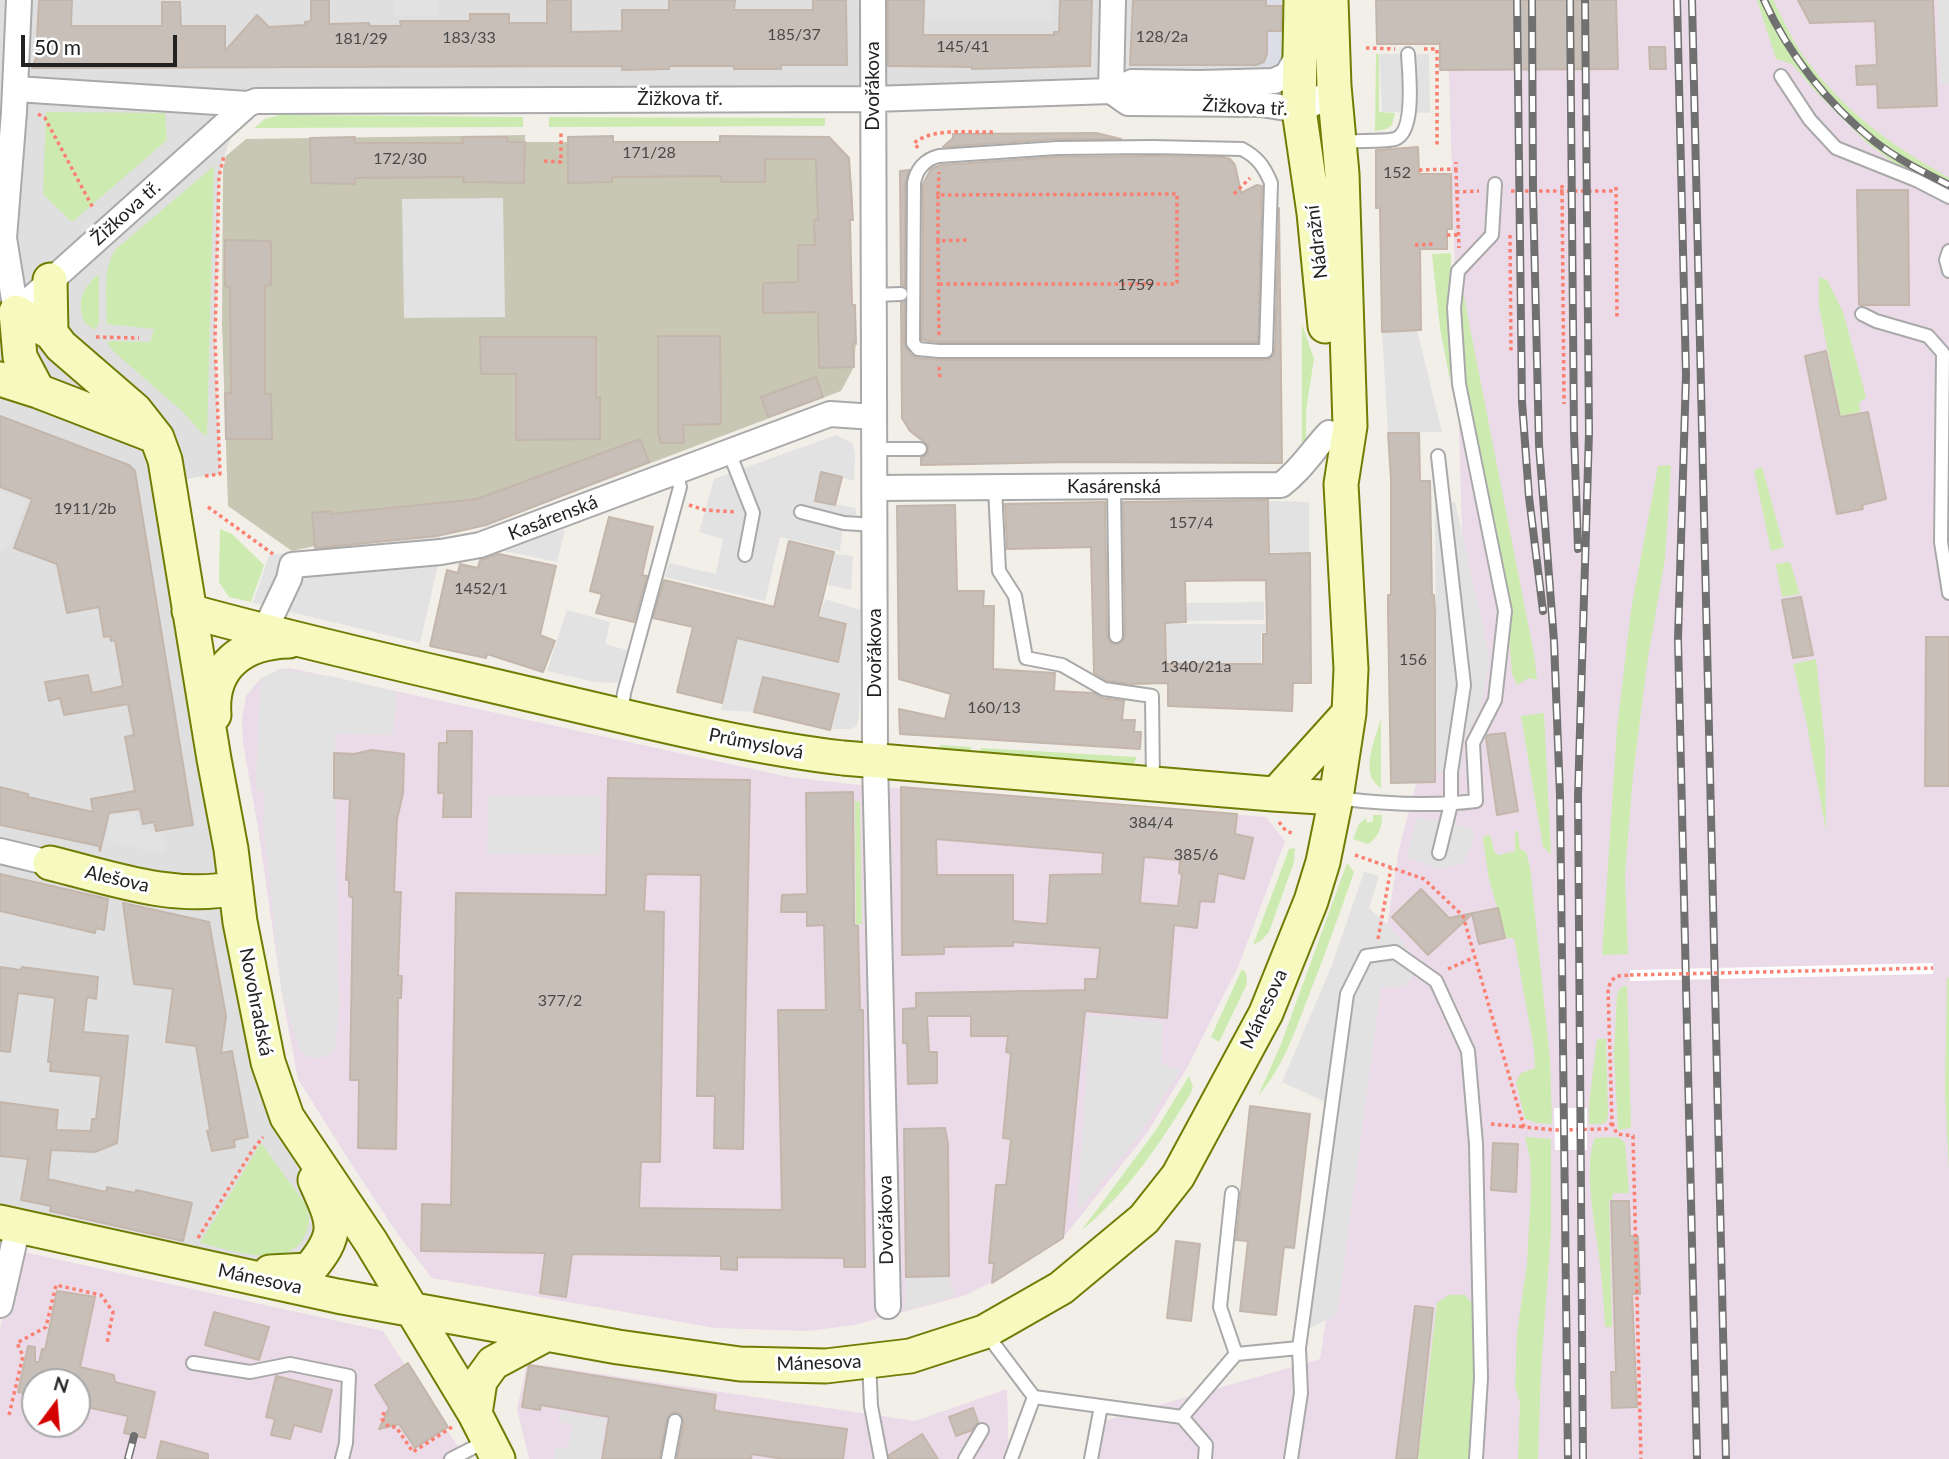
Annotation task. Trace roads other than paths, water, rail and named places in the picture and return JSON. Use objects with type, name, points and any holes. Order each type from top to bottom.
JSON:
[{"type":"main road","name":"Nádražní","points":[[1301,0],[1299,110],[1325,310],[1329,433],[1341,484],[1351,670],[1349,713],[1336,798]]},
{"type":"main road","name":"Nádražní","points":[[1331,0],[1350,426],[1341,484]]},
{"type":"main road","points":[[50,280],[51,333]]},
{"type":"main road","points":[[8,314],[51,333],[61,346],[135,410],[157,438]]},
{"type":"main road","points":[[8,314],[20,357],[38,391]]},
{"type":"main road","points":[[0,379],[38,391],[157,438]]},
{"type":"main road","name":"Novohradská","points":[[157,438],[170,488],[231,849],[240,922],[268,1062],[275,1127],[366,1235],[484,1431]]},
{"type":"main road","name":"Průmyslová","points":[[189,611],[264,632],[621,715],[786,750],[875,760],[1336,798]]},
{"type":"main road","points":[[214,759],[216,741],[213,709],[217,681],[228,664],[242,652],[258,645],[307,641]]},
{"type":"main road","points":[[1276,794],[1349,713]]},
{"type":"main road","name":"Mánesova","points":[[9,1224],[411,1310],[740,1364],[826,1366],[909,1356],[984,1332],[1061,1288],[1144,1219],[1178,1176],[1266,1013],[1311,901],[1323,862],[1336,798]]},
{"type":"main road","name":"Alešova","points":[[50,863],[165,890],[198,893],[236,888]]},
{"type":"main road","points":[[235,1273],[309,1270],[331,1239],[330,1215],[275,1127]]},
{"type":"main road","points":[[484,1431],[480,1381],[493,1363],[547,1334]]},
{"type":"street","points":[[8,314],[4,238],[16,89],[19,0]]},
{"type":"street","name":"Dvořákova","points":[[873,0],[875,760],[888,1306]]},
{"type":"street","points":[[1111,91],[1113,0]]},
{"type":"street","name":"Žižkova tř.","points":[[8,314],[248,104],[256,101],[873,99],[1111,91],[1132,82],[1273,81],[1287,75],[1302,50]]},
{"type":"street","points":[[1299,110],[1319,101],[1334,86]]},
{"type":"street","name":"Žižkova tř.","points":[[16,89],[248,104]]},
{"type":"street","name":"Žižkova tř.","points":[[1111,91],[1128,103],[1261,104],[1299,110]]},
{"type":"street","name":"Kasárenská","points":[[264,632],[289,579],[292,565],[441,552],[480,545],[830,414],[874,417]]},
{"type":"street","name":"Kasárenská","points":[[875,488],[1281,485],[1299,471],[1312,451],[1329,433]]},
{"type":"street","name":"Alešova","points":[[0,851],[50,863]]},
{"type":"street","points":[[0,1304],[9,1224]]},
{"type":"lane","points":[[1339,142],[1394,139],[1402,134],[1409,113],[1408,54]]},
{"type":"lane","points":[[1780,76],[1810,120],[1836,148],[1916,180],[1949,197]]},
{"type":"lane","points":[[1057,148],[1242,149],[1265,167],[1271,183],[1266,352],[971,352],[918,349],[913,343],[914,184],[917,173],[928,160],[939,156],[1057,148]]},
{"type":"lane","points":[[1336,798],[1390,805],[1476,801],[1473,743],[1495,700],[1505,611],[1459,384],[1454,308],[1458,271],[1492,235],[1500,186]]},
{"type":"lane","points":[[1949,251],[1946,260],[1949,271]]},
{"type":"lane","points":[[873,298],[901,297]]},
{"type":"lane","points":[[1862,314],[1928,337],[1943,353],[1945,542],[1949,593]]},
{"type":"lane","points":[[874,449],[920,449]]},
{"type":"lane","points":[[730,452],[753,513],[746,555]]},
{"type":"lane","points":[[1438,456],[1464,685],[1451,772],[1451,804],[1439,853]]},
{"type":"lane","points":[[621,715],[624,693],[677,501],[680,487],[676,472]]},
{"type":"lane","points":[[1114,486],[1116,636]]},
{"type":"lane","points":[[995,487],[999,571],[1015,596],[1026,658],[1062,665],[1104,689],[1152,696],[1153,784]]},
{"type":"lane","points":[[801,512],[844,523],[875,525]]},
{"type":"lane","points":[[1291,1459],[1301,1393],[1299,1348],[1347,995],[1366,956],[1395,952],[1436,981],[1468,1051],[1474,1123],[1481,1378],[1476,1459]]},
{"type":"lane","points":[[1232,1193],[1220,1307],[1236,1354]]},
{"type":"lane","points":[[984,1332],[1034,1397],[1182,1417],[1206,1446],[1205,1459]]},
{"type":"lane","points":[[1182,1417],[1236,1354],[1299,1348]]},
{"type":"lane","points":[[869,1361],[871,1406],[881,1459]]},
{"type":"lane","points":[[193,1363],[250,1372],[290,1364],[349,1376],[346,1443],[342,1459]]},
{"type":"lane","points":[[1011,1459],[1034,1397]]},
{"type":"lane","points":[[1091,1459],[1101,1406]]},
{"type":"lane","points":[[668,1459],[675,1421]]},
{"type":"lane","points":[[965,1459],[982,1430]]},
{"type":"lane","points":[[451,1459],[484,1431]]},
{"type":"railway","points":[[1517,0],[1522,402],[1529,497],[1543,611]]},
{"type":"railway","points":[[1532,0],[1539,445],[1554,641],[1560,796],[1568,1459]]},
{"type":"railway","points":[[1570,0],[1574,432],[1578,549]]},
{"type":"railway","points":[[1583,1459],[1578,796],[1589,432],[1585,0]]},
{"type":"railway","points":[[1677,0],[1686,375],[1678,639],[1697,1459]]},
{"type":"railway","points":[[1692,0],[1726,1459]]},
{"type":"railway","points":[[1764,0],[1797,59],[1841,111],[1883,148],[1949,185]]},
{"type":"railway","points":[[128,1459],[134,1436]]}]
